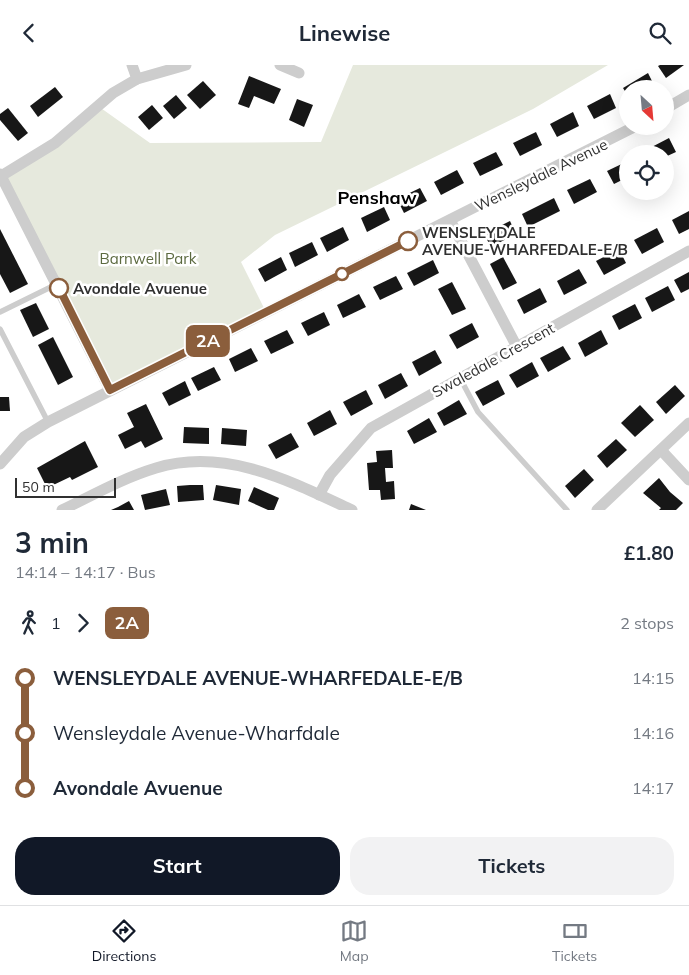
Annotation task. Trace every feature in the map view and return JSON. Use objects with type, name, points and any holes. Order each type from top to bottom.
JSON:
[{"type":"street","points":[[132,65],[137,79]]},
{"type":"street","points":[[110,390],[57,284],[1,179],[55,143],[113,93],[137,79],[186,65]]},
{"type":"street","points":[[280,65],[299,73]]},
{"type":"street","points":[[674,104],[689,95]]},
{"type":"street","name":"Wensleydale Avenue","points":[[0,465],[24,437],[48,422],[619,135]]},
{"type":"street","points":[[450,220],[517,347]]},
{"type":"street","name":"Swaledale Crescent","points":[[319,495],[330,475],[371,428],[689,251]]},
{"type":"street","points":[[597,510],[689,423]]},
{"type":"street","points":[[660,450],[689,480]]},
{"type":"street","points":[[62,510],[130,477],[180,462],[216,461],[249,466],[352,510]]},
{"type":"lane","points":[[0,312],[57,284]]},
{"type":"lane","points":[[0,329],[48,422]]},
{"type":"lane","points":[[460,377],[478,412],[567,510]]},
{"type":"green space","name":"Barnwell Park","points":[[353,65],[608,65],[533,109],[275,235],[241,262],[266,312],[110,390],[1,176],[98,106],[150,143],[321,142]]},
{"type":"building","points":[[684,65],[666,78],[658,66]]},
{"type":"building","points":[[648,73],[652,80],[636,80]]},
{"type":"building","points":[[249,76],[281,89],[274,104],[254,96],[249,108],[238,104]]},
{"type":"building","points":[[203,81],[216,95],[200,109],[187,95]]},
{"type":"building","points":[[55,87],[63,97],[38,117],[30,106]]},
{"type":"building","points":[[610,94],[616,108],[594,119],[587,106]]},
{"type":"building","points":[[176,95],[187,108],[174,119],[163,106]]},
{"type":"building","points":[[297,99],[313,105],[304,127],[289,120]]},
{"type":"building","points":[[152,105],[163,118],[149,130],[138,117]]},
{"type":"building","points":[[8,108],[28,133],[18,141],[0,120],[0,114]]},
{"type":"building","points":[[573,112],[579,126],[557,137],[550,124]]},
{"type":"building","points":[[536,132],[542,145],[520,156],[513,143]]},
{"type":"building","points":[[669,138],[672,145],[656,145]]},
{"type":"building","points":[[496,152],[503,165],[480,176],[473,163]]},
{"type":"building","points":[[619,165],[619,182],[614,184],[607,171]]},
{"type":"building","points":[[457,170],[464,183],[441,195],[434,182]]},
{"type":"building","points":[[590,179],[597,192],[574,204],[567,190]]},
{"type":"building","points":[[420,188],[427,201],[404,213],[397,199]]},
{"type":"building","points":[[554,198],[560,211],[528,227],[522,214]]},
{"type":"building","points":[[384,207],[390,220],[367,232],[361,218]]},
{"type":"building","points":[[689,211],[689,229],[679,234],[672,220]]},
{"type":"building","points":[[510,221],[516,234],[491,247],[484,234]]},
{"type":"building","points":[[343,227],[349,240],[327,252],[320,238]]},
{"type":"building","points":[[657,228],[664,242],[642,254],[634,240]]},
{"type":"building","points":[[0,229],[28,284],[10,293],[0,274]]},
{"type":"building","points":[[312,242],[318,255],[295,267],[289,253]]},
{"type":"building","points":[[619,249],[626,263],[604,275],[596,261]]},
{"type":"building","points":[[281,257],[287,270],[265,282],[258,269]]},
{"type":"building","points":[[503,257],[517,283],[503,290],[490,264]]},
{"type":"building","points":[[433,260],[439,273],[414,286],[407,273]]},
{"type":"building","points":[[579,269],[587,283],[564,295],[557,281]]},
{"type":"building","points":[[689,272],[689,289],[681,293],[674,280]]},
{"type":"building","points":[[396,276],[403,289],[380,300],[373,287]]},
{"type":"building","points":[[452,282],[466,309],[452,315],[438,289]]},
{"type":"building","points":[[668,286],[675,300],[652,312],[645,298]]},
{"type":"building","points":[[540,288],[547,302],[524,314],[517,300]]},
{"type":"building","points":[[359,294],[366,307],[343,318],[337,305]]},
{"type":"building","points":[[36,303],[49,329],[33,337],[20,310]]},
{"type":"building","points":[[635,304],[642,318],[619,330],[612,316]]},
{"type":"building","points":[[324,312],[330,325],[308,336],[301,323]]},
{"type":"building","points":[[472,323],[479,337],[457,349],[449,335]]},
{"type":"building","points":[[287,330],[294,343],[271,354],[264,341]]},
{"type":"building","points":[[601,330],[608,344],[585,357],[578,343]]},
{"type":"building","points":[[53,337],[73,377],[58,385],[38,345]]},
{"type":"building","points":[[563,346],[571,359],[548,372],[540,358]]},
{"type":"building","points":[[251,348],[258,361],[235,372],[229,359]]},
{"type":"building","points":[[435,350],[442,363],[419,376],[412,362]]},
{"type":"building","points":[[532,362],[539,376],[517,388],[509,375]]},
{"type":"building","points":[[214,367],[221,380],[198,391],[191,378]]},
{"type":"building","points":[[401,373],[408,386],[385,399],[378,385]]},
{"type":"building","points":[[498,380],[505,394],[483,406],[475,392]]},
{"type":"building","points":[[185,381],[191,395],[169,406],[162,393]]},
{"type":"building","points":[[675,385],[685,396],[666,414],[656,402]]},
{"type":"building","points":[[366,390],[373,404],[351,416],[343,402]]},
{"type":"building","points":[[0,397],[9,397],[10,411],[0,411]]},
{"type":"building","points":[[459,400],[467,414],[444,426],[437,413]]},
{"type":"building","points":[[146,404],[163,439],[145,448],[141,441],[125,449],[118,435],[134,427],[127,413]]},
{"type":"building","points":[[640,405],[654,420],[635,437],[621,423]]},
{"type":"building","points":[[330,410],[337,424],[314,436],[307,423]]},
{"type":"building","points":[[429,418],[437,432],[414,444],[407,431]]},
{"type":"building","points":[[184,427],[209,428],[209,444],[183,443]]},
{"type":"building","points":[[222,428],[247,430],[246,446],[221,444]]},
{"type":"building","points":[[291,433],[299,447],[276,459],[268,445]]},
{"type":"building","points":[[616,439],[627,450],[607,468],[597,456]]},
{"type":"building","points":[[85,441],[98,467],[72,480],[70,477],[47,488],[37,468]]},
{"type":"building","points":[[392,450],[393,468],[385,468],[386,482],[394,481],[395,499],[381,500],[380,490],[369,490],[367,463],[377,462],[376,451]]},
{"type":"building","points":[[584,469],[594,480],[575,498],[565,486]]},
{"type":"building","points":[[659,478],[670,492],[683,503],[676,510],[659,510],[661,508],[643,493]]},
{"type":"building","points":[[203,485],[204,500],[178,502],[177,486]]},
{"type":"building","points":[[216,485],[241,489],[239,505],[213,500]]},
{"type":"building","points":[[254,487],[279,498],[274,510],[268,510],[248,501]]},
{"type":"building","points":[[166,489],[170,505],[145,510],[141,495]]},
{"type":"building","points":[[129,501],[134,510],[111,510],[118,507]]},
{"type":"building","points":[[411,504],[426,510],[409,510]]},
{"type":"bus line","name":"2A","points":[[59,288],[110,390],[408,241]]},
{"type":"place","name":"WENSLEYDALE AVENUE-WHARFEDALE-E/B","points":[[408,241]]},
{"type":"place","name":"Avondale Avuenue","points":[[59,288]]},
{"type":"district","name":"Penshaw","points":[[377,197]]}]
